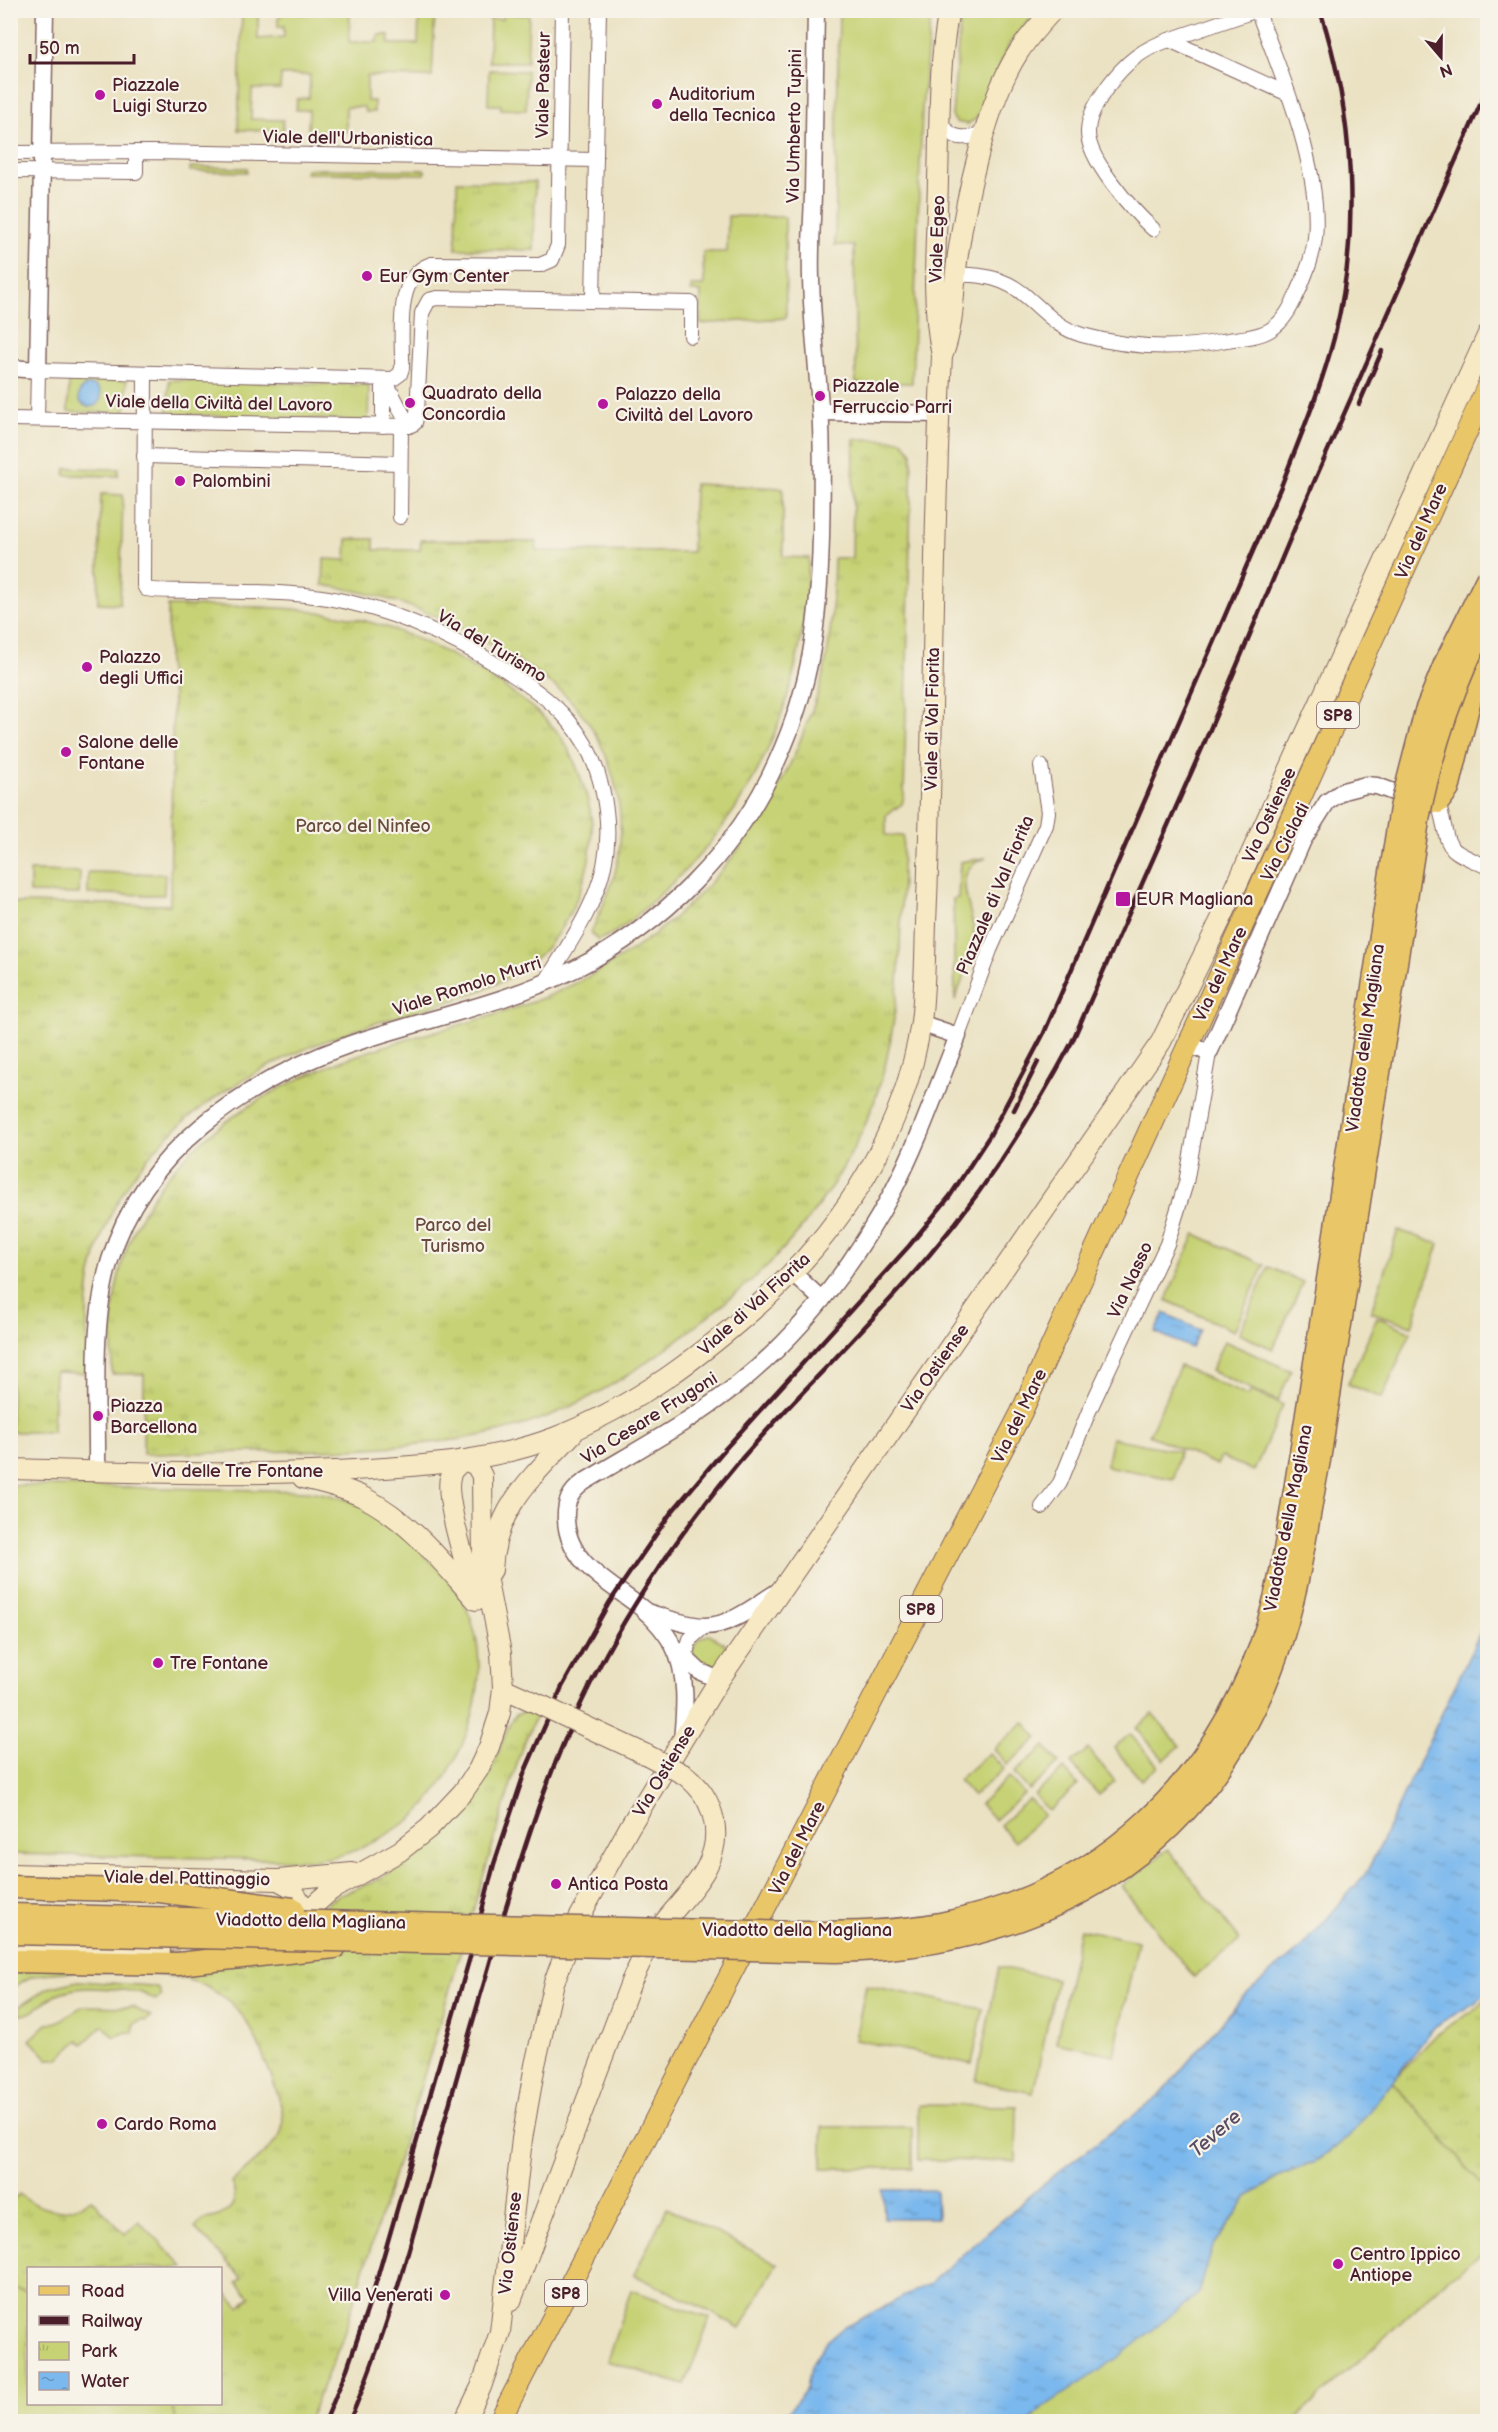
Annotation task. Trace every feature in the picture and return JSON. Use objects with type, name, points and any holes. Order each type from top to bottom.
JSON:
[{"type":"highway","name":"Viadotto della Magliana","points":[[10,1915],[816,1933],[885,1931],[943,1923],[1012,1904],[1077,1874],[1130,1837],[1158,1811],[1190,1774],[1218,1734],[1242,1690],[1259,1649],[1276,1596],[1308,1414],[1401,808],[1426,711],[1445,664],[1488,577]]},
{"type":"highway","name":"Viadotto della Magliana","points":[[10,1933],[836,1951],[890,1948],[958,1938],[1025,1918],[1058,1904],[1101,1881],[1130,1861],[1164,1831],[1204,1788],[1232,1749],[1256,1705],[1276,1657],[1293,1598],[1319,1460],[1419,814],[1441,724],[1466,662],[1488,617]]},
{"type":"highway","points":[[1438,802],[1448,789],[1488,628]]},
{"type":"highway","points":[[10,1887],[175,1892],[301,1911],[356,1922]]},
{"type":"highway","points":[[20,1961],[178,1964],[388,1941]]},
{"type":"main road","name":"Viale Egeo","points":[[939,414],[942,356],[935,308],[943,52],[949,10]]},
{"type":"main road","name":"Viale Egeo","points":[[942,356],[950,332],[955,275],[964,219],[985,132],[1014,60],[1026,41],[1053,10]]},
{"type":"main road","name":"Via Ostiense","points":[[464,2421],[481,2387],[500,2332],[522,2139],[535,2065],[554,1982],[568,1942],[589,1899],[719,1680],[1161,1042],[1223,915],[1486,333]]},
{"type":"main road","name":"Via del Mare","points":[[499,2421],[1021,1413],[1488,385]]},
{"type":"main road","name":"Viale di Val Fiorita","points":[[464,1460],[527,1447],[578,1428],[625,1404],[680,1368],[736,1324],[793,1273],[840,1218],[875,1160],[902,1098],[920,1023],[925,968],[939,414]]},
{"type":"main road","points":[[483,1597],[496,1540],[509,1507],[524,1484],[578,1428]]},
{"type":"main road","points":[[483,1597],[482,1476],[476,1465],[464,1460],[450,1476],[450,1497],[458,1534],[495,1630],[501,1653],[503,1688],[685,1775],[703,1792],[713,1814],[716,1837],[712,1857],[699,1880],[656,1933],[631,1982],[500,2332]]},
{"type":"main road","name":"Via delle Tre Fontane","points":[[10,1469],[290,1473],[390,1468],[464,1460]]},
{"type":"main road","points":[[290,1473],[351,1492],[384,1510],[483,1597]]},
{"type":"main road","name":"Viale del Pattinaggio","points":[[278,1880],[291,1887],[308,1904],[385,1861],[416,1839],[463,1792],[478,1770],[489,1747],[500,1713],[503,1688]]},
{"type":"main road","name":"Viale del Pattinaggio","points":[[10,1874],[278,1880],[318,1878],[364,1871]]},
{"type":"main road","points":[[10,1946],[160,1950]]},
{"type":"street","points":[[37,419],[45,10]]},
{"type":"street","name":"Viale Pasteur","points":[[384,380],[396,378],[401,371],[404,296],[409,281],[418,270],[431,264],[540,265],[552,260],[557,251],[562,10]]},
{"type":"street","points":[[593,300],[599,10]]},
{"type":"street","name":"Via Umberto Tupini","points":[[816,10],[811,281],[820,412]]},
{"type":"street","points":[[955,275],[978,275],[1000,280],[1021,292],[1061,326],[1084,335],[1131,345],[1156,348],[1191,346],[1269,331],[1278,324],[1290,310],[1309,265],[1315,238],[1316,217],[1313,188],[1301,135],[1257,10],[1144,51],[1121,69],[1096,106],[1088,129],[1089,144],[1094,155],[1127,202],[1153,229]]},
{"type":"street","points":[[1170,40],[1288,94]]},
{"type":"street","points":[[940,121],[949,133],[958,138],[969,138],[985,132]]},
{"type":"street","points":[[10,153],[136,152],[136,172],[10,171]]},
{"type":"street","name":"Viale dell'Urbanistica","points":[[136,152],[560,160]]},
{"type":"street","name":"Viale Pasteur","points":[[560,160],[596,160]]},
{"type":"street","points":[[405,426],[415,423],[417,417],[421,318],[429,300],[437,298],[691,303],[691,336]]},
{"type":"street","name":"Viale della Civiltà del Lavoro","points":[[10,369],[384,380]]},
{"type":"street","points":[[146,374],[144,456],[400,463]]},
{"type":"street","points":[[383,426],[384,380]]},
{"type":"street","points":[[384,380],[405,426],[400,463],[400,517]]},
{"type":"street","points":[[820,412],[939,414]]},
{"type":"street","name":"Viale Romolo Murri","points":[[97,1471],[98,1370],[102,1294],[109,1262],[120,1231],[148,1181],[172,1153],[198,1128],[279,1074],[314,1058],[391,1031],[506,998],[545,983],[610,950],[656,916],[705,870],[748,814],[776,763],[803,692],[816,634],[821,558],[820,412]]},
{"type":"street","name":"Viale della Civiltà del Lavoro","points":[[10,419],[405,426]]},
{"type":"street","name":"Via del Turismo","points":[[144,456],[144,585],[149,590],[302,595],[335,599],[378,610],[434,630],[515,676],[554,705],[577,732],[594,767],[604,804],[607,841],[603,867],[590,907],[545,983]]},
{"type":"street","name":"Piazzale di Val Fiorita","points":[[958,1036],[990,951],[1046,825],[1048,812],[1041,766]]},
{"type":"street","name":"Via Cicladi","points":[[1209,1053],[1303,840],[1327,802],[1343,791],[1366,785],[1377,786],[1425,804],[1438,802]]},
{"type":"street","points":[[1438,802],[1446,840],[1451,849],[1457,854],[1488,867]]},
{"type":"street","points":[[920,1023],[958,1036]]},
{"type":"street","name":"Via Cesare Frugoni","points":[[645,1611],[593,1573],[577,1552],[566,1524],[570,1494],[585,1482],[679,1426],[735,1386],[789,1337],[822,1300],[868,1233],[892,1191],[920,1131],[958,1036]]},
{"type":"street","points":[[1188,1044],[1209,1053]]},
{"type":"street","name":"Via Nasso","points":[[1042,1507],[1060,1483],[1089,1411],[1167,1244],[1186,1183],[1209,1053]]},
{"type":"street","points":[[793,1273],[822,1300]]},
{"type":"street","points":[[680,1652],[690,1639],[705,1626],[738,1616],[780,1590]]},
{"type":"street","points":[[645,1611],[680,1622],[705,1626]]},
{"type":"street","points":[[645,1611],[699,1671],[719,1680]]},
{"type":"street","points":[[680,1652],[685,1701],[682,1740]]},
{"type":"green space","points":[[242,11],[258,11],[258,39],[284,37],[284,26],[278,27],[278,18],[285,11],[296,11],[297,14],[308,13],[308,11],[374,11],[374,14],[350,13],[349,42],[378,42],[378,35],[389,35],[389,44],[418,44],[419,15],[398,15],[398,11],[435,11],[432,77],[367,76],[367,101],[374,101],[374,112],[365,112],[364,107],[346,107],[346,132],[308,131],[309,110],[296,110],[297,99],[309,98],[310,75],[281,75],[280,89],[252,89],[251,119],[283,120],[283,131],[238,130]]},
{"type":"green space","points":[[839,11],[931,11],[922,109],[912,383],[856,384],[854,246],[835,245]]},
{"type":"green space","points":[[961,11],[1037,11],[1010,43],[976,119],[967,124],[956,122],[952,116]]},
{"type":"green space","points":[[503,14],[529,15],[527,62],[489,62],[490,19],[503,19]]},
{"type":"green space","points":[[489,70],[527,71],[526,110],[501,109],[501,105],[488,105]]},
{"type":"green space","points":[[190,167],[247,168],[247,172],[190,171]]},
{"type":"green space","points":[[306,169],[425,170],[425,174],[306,173]]},
{"type":"green space","points":[[457,181],[535,182],[534,250],[456,249]]},
{"type":"green space","points":[[728,216],[785,217],[786,318],[700,324],[701,292],[691,291],[691,286],[704,286],[703,252],[727,252]]},
{"type":"green space","points":[[69,379],[127,380],[125,413],[68,412]]},
{"type":"green space","points":[[169,380],[369,385],[368,421],[168,414]]},
{"type":"green space","name":"Parco del Turismo","points":[[854,439],[902,440],[912,453],[904,797],[902,804],[886,815],[886,835],[903,836],[900,959],[894,1020],[874,1104],[854,1148],[829,1191],[800,1230],[759,1274],[688,1332],[611,1385],[584,1400],[528,1424],[498,1432],[415,1444],[332,1450],[143,1454],[144,1374],[112,1374],[115,1296],[127,1247],[148,1204],[177,1166],[211,1133],[251,1105],[294,1082],[339,1062],[385,1046],[494,1015],[536,1000],[600,970],[640,945],[677,916],[710,883],[740,847],[766,808],[789,767],[821,684],[827,657],[833,601],[834,558],[852,558]]},
{"type":"green space","points":[[66,468],[119,469],[118,476],[65,475]]},
{"type":"green space","points":[[694,484],[783,488],[783,557],[809,558],[798,656],[786,702],[770,745],[749,787],[723,826],[692,863],[643,910],[621,928],[597,940],[591,933],[610,889],[616,867],[619,855],[620,823],[615,782],[600,743],[590,725],[557,688],[525,665],[480,638],[415,608],[370,594],[323,585],[324,559],[346,560],[347,539],[374,539],[374,550],[420,550],[421,540],[536,542],[537,551],[692,552]]},
{"type":"green space","points":[[101,494],[123,495],[120,604],[98,603]]},
{"type":"green space","name":"Parco del Ninfeo","points":[[168,606],[280,608],[335,614],[362,620],[410,636],[478,670],[520,698],[539,714],[555,729],[567,746],[578,770],[590,809],[592,829],[589,860],[580,892],[557,935],[532,961],[515,974],[477,992],[348,1032],[300,1052],[253,1075],[209,1102],[170,1135],[136,1172],[110,1216],[90,1279],[87,1306],[86,1373],[55,1372],[53,1432],[11,1432],[11,903],[170,905],[173,695],[168,665]]},
{"type":"green space","points":[[986,858],[974,864],[967,872],[966,894],[972,918],[974,943],[955,1000],[953,899],[958,898],[960,862]]},
{"type":"green space","points":[[30,871],[80,872],[79,894],[30,893]]},
{"type":"green space","points":[[88,872],[165,874],[164,895],[88,894]]},
{"type":"green space","points":[[1398,1230],[1439,1244],[1412,1326],[1371,1312]]},
{"type":"green space","points":[[1195,1234],[1264,1265],[1234,1331],[1166,1300]]},
{"type":"green space","points":[[1268,1267],[1303,1282],[1273,1349],[1239,1334]]},
{"type":"green space","points":[[1377,1317],[1411,1332],[1382,1398],[1348,1384]]},
{"type":"green space","points":[[1224,1341],[1291,1371],[1278,1401],[1211,1371]]},
{"type":"green space","points":[[1180,1366],[1248,1396],[1251,1391],[1283,1405],[1254,1471],[1221,1457],[1217,1465],[1149,1435]]},
{"type":"green space","points":[[1112,1438],[1179,1451],[1174,1479],[1106,1466]]},
{"type":"green space","points":[[11,1485],[308,1491],[357,1503],[381,1514],[450,1581],[466,1607],[475,1634],[479,1661],[472,1718],[449,1771],[433,1795],[413,1818],[387,1834],[357,1850],[325,1859],[11,1854]]},
{"type":"green space","points":[[709,1635],[724,1643],[728,1651],[715,1670],[706,1670],[692,1653],[697,1641]]},
{"type":"green space","points":[[524,1712],[536,1716],[521,1750],[342,2340],[308,2421],[175,2421],[172,2405],[222,2405],[222,2298],[226,2293],[240,2307],[250,2297],[237,2283],[242,2278],[195,2228],[204,2219],[219,2216],[230,2208],[234,2197],[231,2183],[280,2135],[283,2120],[276,2088],[258,2043],[247,2023],[234,2006],[212,1990],[171,1976],[87,1971],[34,1976],[11,1990],[11,1966],[165,1970],[320,1909],[338,1895],[376,1881],[406,1863],[443,1832],[467,1806],[490,1774],[511,1720]]},
{"type":"green space","points":[[1153,1714],[1180,1746],[1164,1760],[1136,1728]]},
{"type":"green space","points":[[1024,1722],[1038,1738],[1007,1765],[994,1749]]},
{"type":"green space","points":[[1130,1734],[1158,1766],[1141,1780],[1114,1748]]},
{"type":"green space","points":[[1045,1746],[1059,1763],[1029,1790],[1014,1773]]},
{"type":"green space","points":[[1088,1749],[1115,1781],[1099,1795],[1071,1763]]},
{"type":"green space","points":[[989,1753],[1004,1769],[973,1796],[958,1780]]},
{"type":"green space","points":[[1064,1769],[1078,1785],[1049,1811],[1034,1795]]},
{"type":"green space","points":[[1009,1777],[1024,1794],[995,1820],[980,1804]]},
{"type":"green space","points":[[1029,1799],[1044,1815],[1015,1842],[1000,1825]]},
{"type":"green space","points":[[1168,1849],[1240,1940],[1194,1977],[1121,1886]]},
{"type":"green space","points":[[1080,1929],[1138,1941],[1114,2055],[1056,2043]]},
{"type":"green space","points":[[999,1967],[1057,1979],[1033,2093],[976,2081]]},
{"type":"green space","points":[[78,1981],[152,1986],[159,1988],[161,1997],[155,2000],[133,1991],[75,1989],[57,1994],[30,2013],[20,2015],[20,2006],[48,1988]]},
{"type":"green space","points":[[866,1985],[983,2009],[972,2064],[855,2040]]},
{"type":"green space","points":[[1487,1997],[1487,2190],[1392,2081],[1438,2033],[1477,2008]]},
{"type":"green space","points":[[84,2006],[132,2007],[151,2016],[146,2021],[142,2020],[134,2024],[133,2033],[127,2032],[114,2037],[103,2025],[83,2044],[79,2040],[58,2059],[48,2059],[30,2040],[47,2024],[57,2022]]},
{"type":"green space","name":"Centro Ippico Antiope","points":[[1392,2081],[1487,2190],[1487,2250],[1449,2278],[1293,2421],[1028,2422],[1047,2405],[1199,2293],[1212,2248],[1248,2197],[1284,2174],[1313,2163],[1349,2137]]},
{"type":"green space","points":[[918,2105],[1017,2106],[1016,2161],[918,2160]]},
{"type":"green space","points":[[822,2127],[912,2127],[912,2168],[822,2168]]},
{"type":"green space","points":[[19,2194],[36,2205],[63,2210],[91,2199],[125,2234],[139,2221],[183,2267],[27,2267],[27,2291],[11,2288],[11,2202]]},
{"type":"green space","points":[[667,2208],[777,2263],[740,2329],[707,2310],[634,2275]]},
{"type":"green space","points":[[10,2288],[27,2291],[27,2405],[172,2405],[175,2421],[11,2421]]},
{"type":"green space","points":[[631,2290],[710,2318],[685,2385],[607,2361]]},
{"type":"water","points":[[90,385],[98,388],[101,396],[98,404],[90,407],[82,404],[79,396],[82,388]]},
{"type":"water","points":[[1164,1313],[1200,1330],[1191,1348],[1155,1332]]},
{"type":"water","name":"Tevere","points":[[1487,1618],[1488,1988],[1475,2003],[1436,2025],[1349,2137],[1313,2163],[1284,2174],[1248,2197],[1212,2248],[1199,2293],[1116,2359],[1047,2405],[1028,2421],[773,2421],[789,2411],[807,2388],[811,2366],[825,2343],[843,2328],[930,2283],[1054,2175],[1158,2097],[1246,1994],[1304,1945],[1367,1872]]},
{"type":"water","points":[[883,2190],[936,2190],[937,2218],[884,2218]]},
{"type":"tunnel","points":[[160,1950],[238,1948]]},
{"type":"railway","points":[[325,2422],[347,2369],[372,2296],[470,1957],[494,1864],[525,1771],[562,1687],[609,1603],[670,1514],[725,1449],[909,1246],[950,1196],[990,1135],[1044,1033],[1282,484],[1329,357],[1343,298],[1348,257],[1350,174],[1346,132],[1340,90],[1320,10]]},
{"type":"railway","points":[[349,2422],[375,2357],[396,2291],[524,1850],[552,1770],[586,1692],[635,1604],[701,1509],[761,1437],[884,1307],[951,1228],[1007,1151],[1057,1070],[1072,1042],[1203,746],[1314,482],[1488,87]]},
{"type":"railway","points":[[1359,404],[1382,351]]},
{"type":"railway","points":[[1014,1110],[1038,1062]]},
{"type":"place","name":"Piazzale Luigi Sturzo","points":[[100,95]]},
{"type":"place","name":"Auditorium della Tecnica","points":[[657,104]]},
{"type":"place","name":"Eur Gym Center","points":[[367,276]]},
{"type":"place","name":"Piazzale Ferruccio Parri","points":[[820,396]]},
{"type":"place","name":"Quadrato della Concordia","points":[[410,403]]},
{"type":"place","name":"Palazzo della Civiltà del Lavoro","points":[[603,404]]},
{"type":"place","name":"Palombini","points":[[180,481]]},
{"type":"place","name":"Palazzo degli Uffici","points":[[87,667]]},
{"type":"place","name":"Salone delle Fontane","points":[[66,752]]},
{"type":"place","name":"EUR Magliana","points":[[1123,899]]},
{"type":"place","name":"Piazza Barcellona","points":[[98,1416]]},
{"type":"place","name":"Tre Fontane","points":[[158,1663]]},
{"type":"place","name":"Antica Posta","points":[[556,1884]]},
{"type":"place","name":"Cardo Roma","points":[[102,2124]]},
{"type":"place","name":"Centro Ippico Antiope","points":[[1338,2264]]},
{"type":"place","name":"Villa Venerati","points":[[445,2295]]}]
